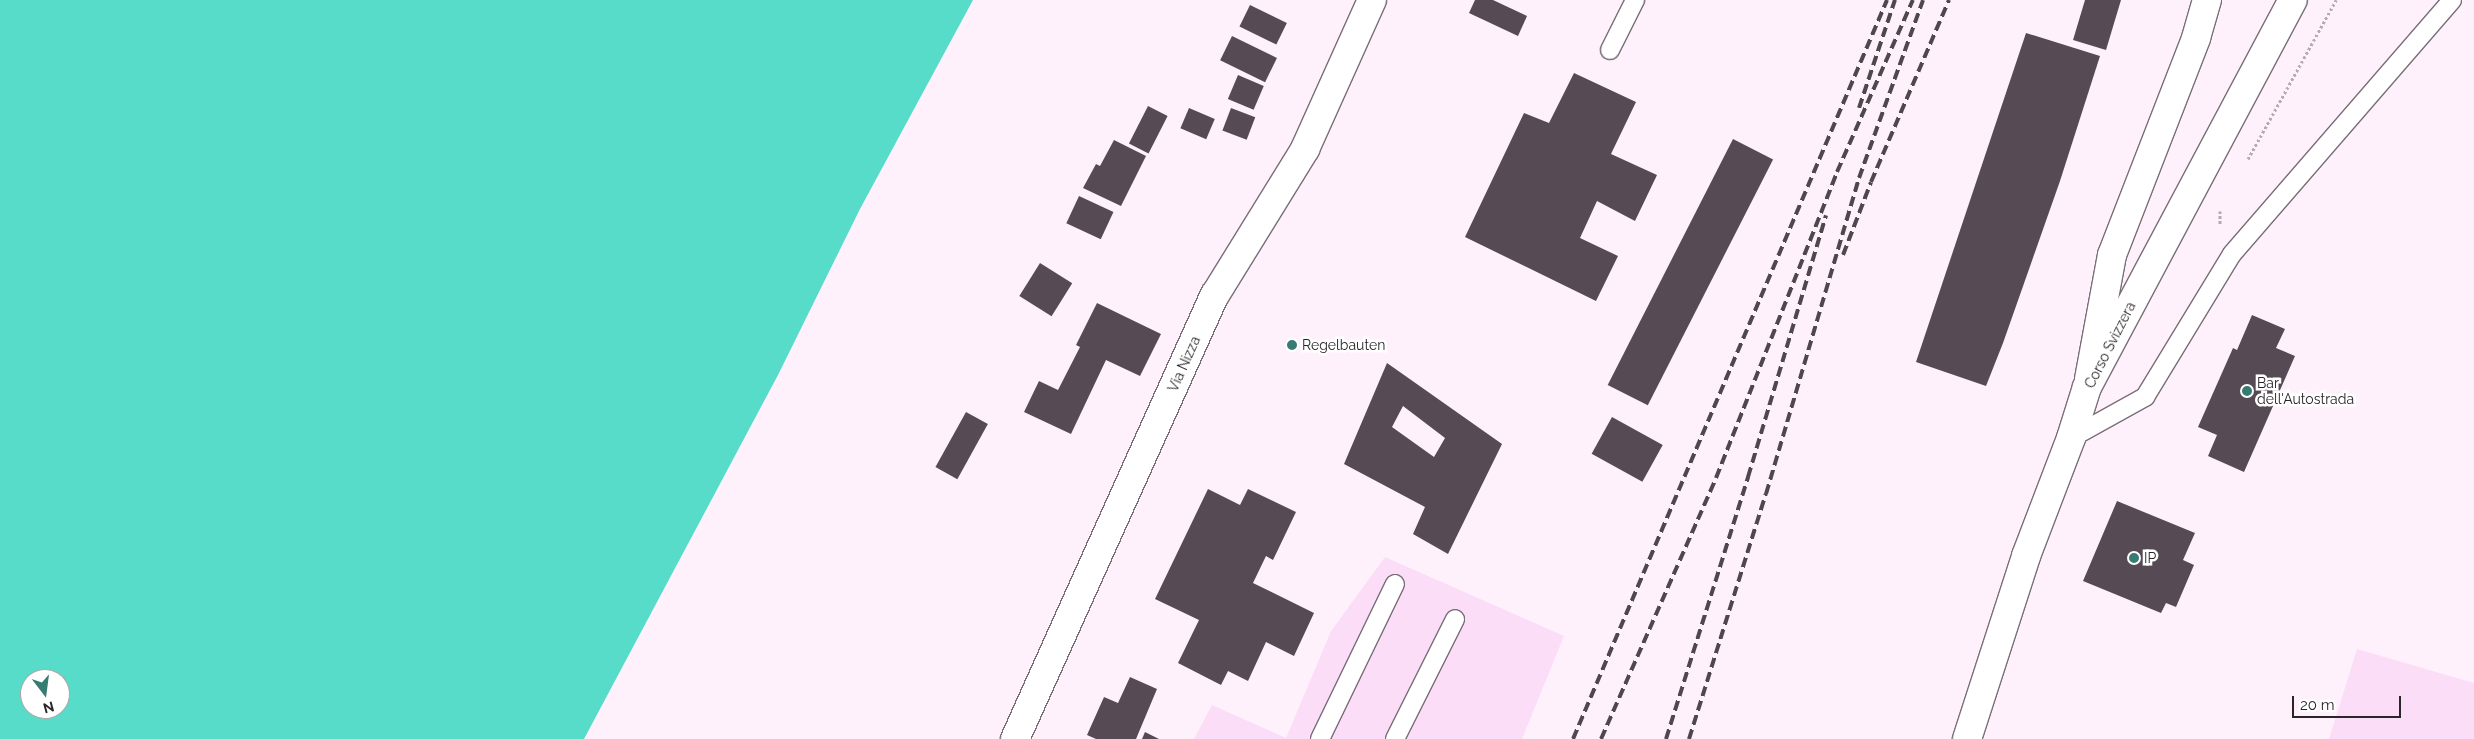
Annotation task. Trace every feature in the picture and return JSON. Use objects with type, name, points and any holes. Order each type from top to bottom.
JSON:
[{"type":"main road","name":"Via Nizza","points":[[1015,739],[1215,295],[1305,149],[1372,0]]},
{"type":"main road","points":[[2087,387],[2112,255],[2196,38],[2207,0]]},
{"type":"main road","name":"Corso Svizzera","points":[[1967,739],[2026,556],[2071,438],[2087,387],[2293,0]]},
{"type":"lane","points":[[1610,50],[1635,0]]},
{"type":"lane","points":[[2071,438],[2146,397],[2232,254],[2452,0]]},
{"type":"lane","points":[[1320,739],[1395,584]]},
{"type":"lane","points":[[1395,739],[1455,620]]},
{"type":"path","points":[[2247,161],[2336,0]]},
{"type":"path","points":[[2220,209],[2220,224],[2232,254]]},
{"type":"shaded area","points":[[0,0],[973,0],[860,209],[778,375],[584,739],[0,739]]},
{"type":"shaded area","points":[[1385,557],[1564,636],[1522,739],[1194,739],[1212,705],[1286,738],[1331,631]]},
{"type":"shaded area","points":[[2357,649],[2474,683],[2474,739],[2329,739]]},
{"type":"building","points":[[1475,0],[1493,0],[1527,16],[1518,36],[1469,13]]},
{"type":"building","points":[[2085,0],[2121,0],[2106,50],[2073,40]]},
{"type":"building","points":[[1250,5],[1287,23],[1276,45],[1239,27]]},
{"type":"building","points":[[2026,33],[2100,56],[2060,181],[1986,386],[1916,362]]},
{"type":"building","points":[[1232,36],[1277,58],[1265,82],[1220,60]]},
{"type":"building","points":[[1574,73],[1636,102],[1611,154],[1657,175],[1635,221],[1597,201],[1580,238],[1618,256],[1596,301],[1465,237],[1524,113],[1549,123]]},
{"type":"building","points":[[1238,75],[1264,86],[1254,110],[1228,99]]},
{"type":"building","points":[[1148,106],[1168,116],[1149,153],[1129,143]]},
{"type":"building","points":[[1189,108],[1215,119],[1206,139],[1180,128]]},
{"type":"building","points":[[1231,108],[1255,117],[1247,140],[1222,130]]},
{"type":"building","points":[[1733,139],[1773,159],[1648,405],[1608,385]]},
{"type":"building","points":[[1114,140],[1146,156],[1121,206],[1083,188],[1096,164],[1100,166]]},
{"type":"building","points":[[1079,196],[1113,212],[1101,239],[1066,223]]},
{"type":"building","points":[[1040,263],[1072,283],[1052,316],[1019,296]]},
{"type":"building","points":[[1097,303],[1161,334],[1140,376],[1106,360],[1071,434],[1024,412],[1039,381],[1058,390],[1080,347],[1076,345]]},
{"type":"building","name":"Bar dell'Autostrada","points":[[2252,315],[2285,329],[2276,348],[2295,356],[2244,472],[2208,456],[2217,435],[2198,427],[2233,348],[2237,350]]},
{"type":"building","points":[[1387,363],[1502,444],[1448,554],[1413,534],[1425,507],[1344,464]],"holes":[[[1403,406],[1445,438],[1434,457],[1392,427]]]},
{"type":"building","points":[[966,412],[988,424],[957,479],[935,467]]},
{"type":"building","points":[[1612,417],[1663,445],[1642,482],[1592,454]]},
{"type":"building","points":[[1208,489],[1240,505],[1248,489],[1296,512],[1273,560],[1266,556],[1253,583],[1314,613],[1294,656],[1266,642],[1248,681],[1228,671],[1221,685],[1178,663],[1199,620],[1155,599]]},
{"type":"building","points":[[2117,501],[2195,533],[2183,560],[2194,565],[2176,607],[2166,603],[2161,613],[2083,581]]},
{"type":"building","points":[[1130,677],[1157,689],[1136,739],[1096,739],[1087,735],[1104,697],[1118,703]]},
{"type":"building","points":[[1145,732],[1159,739],[1142,739]]},
{"type":"railway","points":[[1573,739],[1887,0]]},
{"type":"railway","points":[[1859,108],[1895,0]]},
{"type":"railway","points":[[1601,739],[1716,478],[1837,172],[1913,0]]},
{"type":"railway","points":[[1689,739],[1766,494],[1859,178],[1923,0]]},
{"type":"railway","points":[[1843,255],[1871,182],[1949,0]]},
{"type":"railway","points":[[1666,739],[1748,477],[1826,215]]},
{"type":"place","name":"Regelbauten","points":[[1292,345]]},
{"type":"place","name":"Bar dell'Autostrada","points":[[2247,391]]},
{"type":"place","name":"IP","points":[[2134,558]]}]
